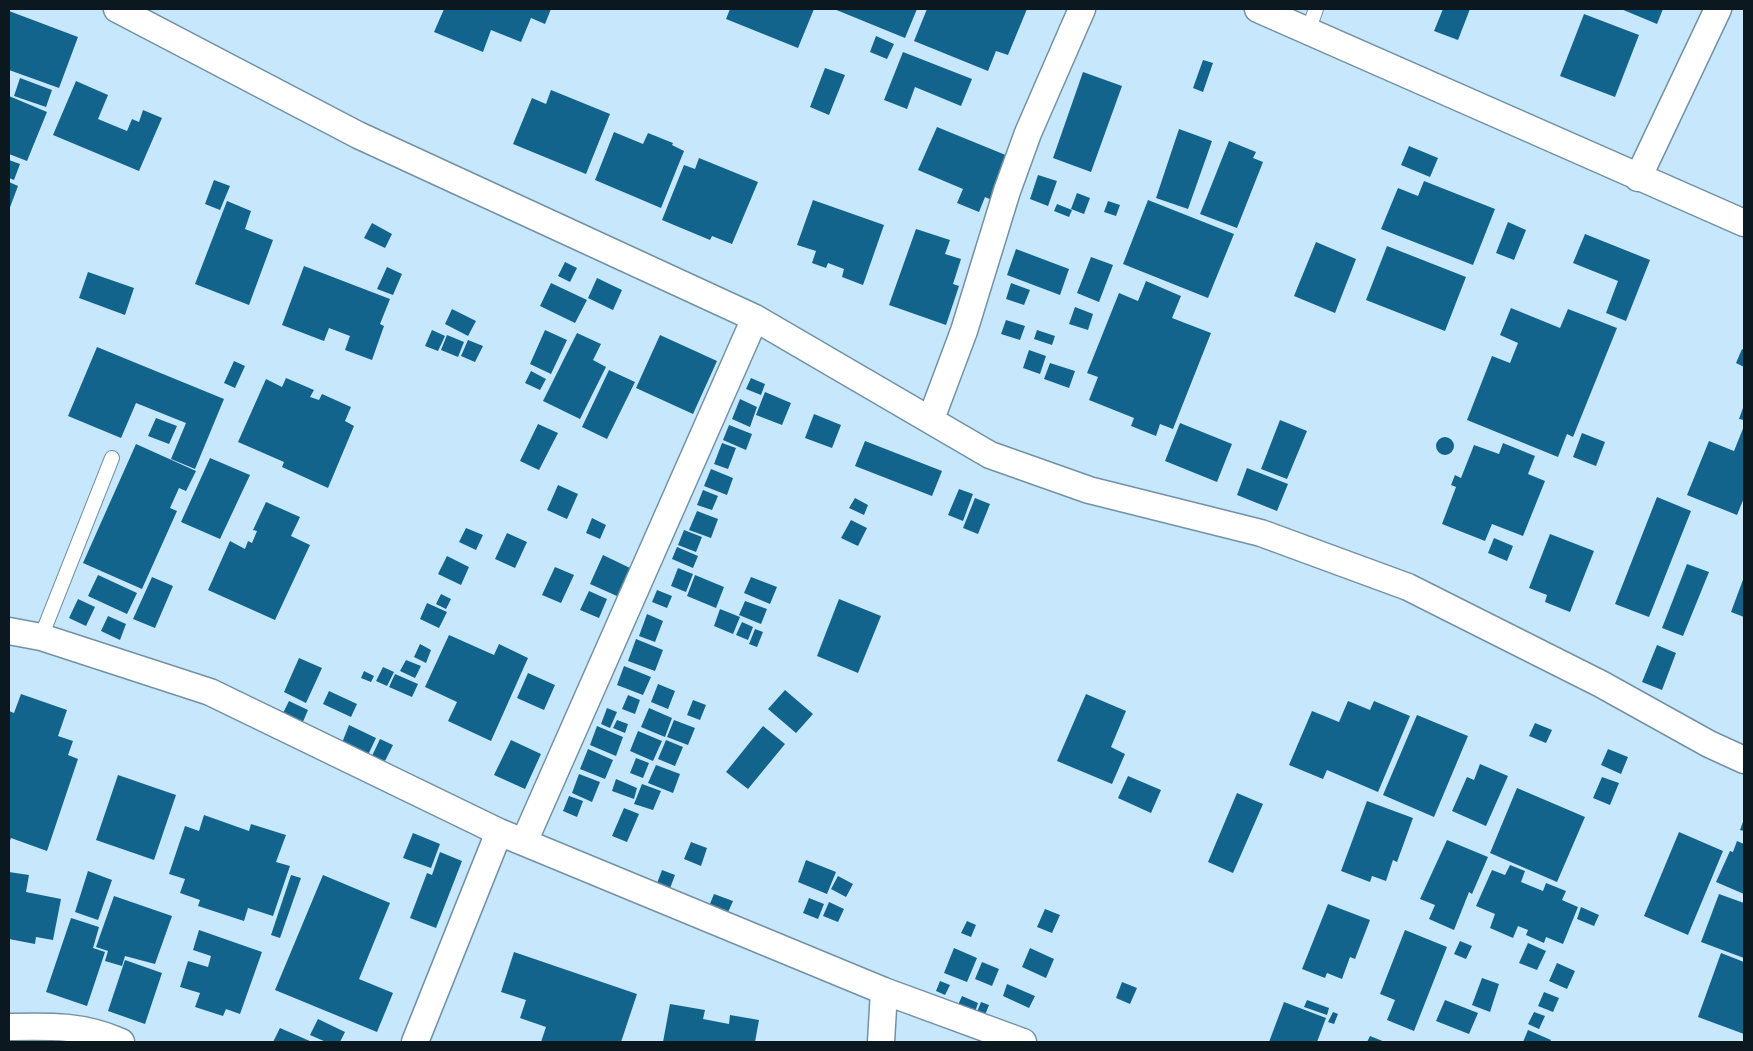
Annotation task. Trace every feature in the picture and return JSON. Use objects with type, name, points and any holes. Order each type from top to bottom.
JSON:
[{"type":"street","points":[[117,9],[358,135],[754,318],[931,419],[990,455],[1080,487],[1260,533],[1408,587],[1601,684],[1709,744],[1744,760]]},
{"type":"street","points":[[931,419],[964,331],[1007,190],[1028,133],[1082,9]]},
{"type":"street","points":[[1258,9],[1312,20],[1638,178],[1744,223]]},
{"type":"street","points":[[1638,178],[1718,9]]},
{"type":"street","points":[[524,842],[754,318]]},
{"type":"street","points":[[9,631],[41,637],[210,692],[499,832],[884,991],[1024,1042]]},
{"type":"street","points":[[415,1042],[499,832]]},
{"type":"street","points":[[881,1042],[884,991]]},
{"type":"street","points":[[9,1027],[67,1026],[105,1035],[122,1042]]},
{"type":"lane","points":[[41,637],[112,458]]},
{"type":"building","points":[[444,9],[551,9],[545,24],[531,18],[521,42],[491,30],[483,52],[434,32]]},
{"type":"building","points":[[730,9],[814,9],[798,48],[726,19]]},
{"type":"building","points":[[834,9],[917,9],[905,38]]},
{"type":"building","points":[[927,9],[1027,9],[1008,55],[996,51],[988,71],[914,41]]},
{"type":"building","points":[[1443,9],[1470,9],[1458,40],[1434,31]]},
{"type":"building","points":[[1621,9],[1663,9],[1657,24]]},
{"type":"building","points":[[9,11],[78,37],[59,88],[9,70]]},
{"type":"building","points":[[1584,14],[1639,35],[1615,97],[1560,76]]},
{"type":"building","points":[[876,36],[894,44],[887,59],[870,52]]},
{"type":"building","points":[[903,52],[972,79],[961,106],[915,87],[907,109],[884,100]]},
{"type":"building","points":[[1203,60],[1213,63],[1203,92],[1193,88]]},
{"type":"building","points":[[825,68],[845,75],[829,115],[810,107]]},
{"type":"building","points":[[1083,72],[1122,86],[1091,172],[1053,158]]},
{"type":"building","points":[[20,78],[52,90],[46,107],[14,96]]},
{"type":"building","points":[[76,81],[108,95],[98,119],[127,131],[132,119],[139,122],[143,110],[162,118],[139,171],[53,135]]},
{"type":"building","points":[[551,90],[610,114],[586,174],[513,144],[532,98],[546,104]]},
{"type":"building","points":[[9,96],[47,112],[27,161],[9,154]]},
{"type":"building","points":[[937,127],[1008,156],[998,203],[985,197],[979,212],[957,203],[963,189],[918,170]]},
{"type":"building","points":[[1179,129],[1212,141],[1188,209],[1156,198]]},
{"type":"building","points":[[614,132],[643,144],[648,133],[673,143],[672,145],[684,151],[661,208],[595,180]]},
{"type":"building","points":[[1229,141],[1256,152],[1253,158],[1263,162],[1237,228],[1200,214]]},
{"type":"building","points":[[1409,146],[1438,158],[1430,177],[1401,165]]},
{"type":"building","points":[[699,158],[758,182],[732,244],[712,236],[710,240],[662,220],[684,165],[695,169]]},
{"type":"building","points":[[9,160],[20,164],[14,180],[9,178]]},
{"type":"building","points":[[1038,175],[1057,181],[1048,206],[1030,199]]},
{"type":"building","points":[[214,180],[230,186],[220,210],[205,204]]},
{"type":"building","points":[[1424,181],[1495,209],[1473,265],[1381,229],[1398,188],[1418,196]]},
{"type":"building","points":[[9,182],[18,186],[9,210]]},
{"type":"building","points":[[1077,193],[1090,198],[1084,214],[1071,209]]},
{"type":"building","points":[[813,200],[884,225],[863,285],[842,277],[844,269],[828,263],[826,268],[812,263],[816,251],[797,245]]},
{"type":"building","points":[[1148,200],[1234,234],[1208,298],[1123,264]]},
{"type":"building","points":[[227,201],[251,211],[245,229],[273,240],[249,305],[195,284]]},
{"type":"building","points":[[1108,201],[1120,205],[1116,216],[1104,212]]},
{"type":"building","points":[[1057,204],[1072,210],[1069,217],[1054,211]]},
{"type":"building","points":[[1508,222],[1526,230],[1514,260],[1496,253]]},
{"type":"building","points":[[372,223],[392,234],[385,248],[364,238]]},
{"type":"building","points":[[916,229],[950,240],[945,254],[961,259],[953,284],[959,286],[946,325],[889,305]]},
{"type":"building","points":[[1585,234],[1650,260],[1626,321],[1606,313],[1618,281],[1573,263]]},
{"type":"building","points":[[1316,242],[1356,259],[1335,313],[1294,296]]},
{"type":"building","points":[[1387,246],[1466,277],[1445,331],[1366,300]]},
{"type":"building","points":[[1016,249],[1069,269],[1060,295],[1007,275]]},
{"type":"building","points":[[1091,257],[1113,265],[1099,302],[1077,293]]},
{"type":"building","points":[[565,262],[577,268],[570,282],[558,276]]},
{"type":"building","points":[[304,266],[390,299],[380,324],[384,326],[372,360],[345,350],[350,336],[329,328],[324,341],[282,325]]},
{"type":"building","points":[[387,267],[402,274],[393,295],[377,289]]},
{"type":"building","points":[[88,272],[134,288],[125,315],[79,298]]},
{"type":"building","points":[[597,278],[622,290],[613,310],[588,298]]},
{"type":"building","points":[[1146,281],[1181,296],[1172,318],[1211,333],[1173,429],[1160,424],[1156,436],[1131,426],[1134,418],[1089,400],[1098,377],[1087,373],[1119,293],[1138,301]]},
{"type":"building","points":[[551,283],[587,300],[575,323],[540,306]]},
{"type":"building","points":[[1011,283],[1030,290],[1024,305],[1006,299]]},
{"type":"building","points":[[1075,307],[1093,314],[1088,330],[1069,324]]},
{"type":"building","points":[[1511,308],[1560,328],[1568,309],[1617,328],[1573,437],[1567,434],[1558,457],[1467,420],[1492,356],[1510,363],[1518,343],[1500,335]]},
{"type":"building","points":[[452,309],[476,321],[468,336],[445,324]]},
{"type":"building","points":[[1006,320],[1025,326],[1020,340],[1001,334]]},
{"type":"building","points":[[432,330],[445,336],[438,351],[425,346]]},
{"type":"building","points":[[545,330],[567,340],[551,374],[530,364]]},
{"type":"building","points":[[1037,330],[1055,336],[1052,345],[1034,339]]},
{"type":"building","points":[[577,333],[601,344],[593,360],[606,367],[580,419],[543,401]]},
{"type":"building","points":[[447,335],[464,342],[458,357],[441,350]]},
{"type":"building","points":[[660,335],[717,361],[693,414],[636,388]]},
{"type":"building","points":[[468,340],[483,346],[475,362],[461,356]]},
{"type":"building","points":[[97,347],[224,399],[195,469],[171,459],[186,423],[136,403],[121,438],[68,416]]},
{"type":"building","points":[[1742,349],[1744,350],[1744,367],[1736,363]]},
{"type":"building","points":[[1029,350],[1046,356],[1040,374],[1023,368]]},
{"type":"building","points":[[234,361],[245,366],[235,388],[224,383]]},
{"type":"building","points":[[1050,363],[1075,371],[1069,388],[1044,379]]},
{"type":"building","points":[[609,370],[635,382],[607,439],[582,427]]},
{"type":"building","points":[[531,371],[546,379],[540,390],[525,383]]},
{"type":"building","points":[[286,378],[314,390],[310,397],[319,400],[322,394],[351,407],[345,421],[354,426],[328,488],[282,467],[284,462],[238,442],[266,379],[282,387]]},
{"type":"building","points":[[751,378],[765,384],[761,395],[746,389]]},
{"type":"building","points":[[765,392],[791,403],[782,425],[756,415]]},
{"type":"building","points":[[740,399],[757,407],[750,427],[732,419]]},
{"type":"building","points":[[1744,405],[1744,420],[1739,419]]},
{"type":"building","points":[[814,414],[841,425],[832,448],[805,438]]},
{"type":"building","points":[[156,418],[177,426],[169,444],[148,436]]},
{"type":"building","points":[[1280,420],[1307,431],[1287,479],[1261,469]]},
{"type":"building","points":[[1180,423],[1232,444],[1217,482],[1165,461]]},
{"type":"building","points":[[538,424],[558,433],[539,470],[520,461]]},
{"type":"building","points":[[729,425],[752,434],[746,450],[723,440]]},
{"type":"building","points":[[1744,426],[1744,498],[1737,515],[1687,495],[1709,441],[1734,451]]},
{"type":"building","points":[[1582,433],[1605,442],[1596,466],[1573,457]]},
{"type":"building","points":[[1445,437],[1451,440],[1454,446],[1451,452],[1445,455],[1439,452],[1436,446],[1439,440]]},
{"type":"building","points":[[865,441],[942,471],[932,496],[855,466]]},
{"type":"building","points":[[722,443],[736,448],[728,469],[714,464]]},
{"type":"building","points":[[1503,443],[1535,456],[1528,474],[1545,481],[1523,536],[1492,524],[1485,541],[1442,524],[1456,487],[1451,485],[1455,475],[1461,478],[1474,445],[1499,454]]},
{"type":"building","points":[[136,444],[196,471],[186,491],[179,488],[170,508],[177,511],[142,589],[83,563]]},
{"type":"building","points":[[210,458],[250,475],[220,539],[181,522]]},
{"type":"building","points":[[1247,468],[1288,484],[1277,511],[1237,495]]},
{"type":"building","points":[[711,469],[733,478],[727,495],[704,486]]},
{"type":"building","points":[[558,485],[578,494],[567,519],[547,510]]},
{"type":"building","points":[[959,489],[973,494],[963,521],[948,515]]},
{"type":"building","points":[[703,490],[718,496],[712,510],[697,505]]},
{"type":"building","points":[[1657,497],[1691,511],[1649,617],[1615,604]]},
{"type":"building","points":[[855,498],[868,505],[864,515],[849,508]]},
{"type":"building","points":[[975,498],[990,504],[978,534],[963,528]]},
{"type":"building","points":[[266,502],[300,517],[291,536],[310,545],[275,620],[208,590],[230,541],[245,549],[248,541],[252,543],[257,531],[253,530]]},
{"type":"building","points":[[697,511],[718,519],[711,538],[689,530]]},
{"type":"building","points":[[592,518],[606,525],[600,539],[586,533]]},
{"type":"building","points":[[851,520],[867,528],[858,546],[841,538]]},
{"type":"building","points":[[466,528],[483,535],[476,550],[459,542]]},
{"type":"building","points":[[684,530],[702,537],[696,552],[678,545]]},
{"type":"building","points":[[507,533],[527,542],[515,568],[495,559]]},
{"type":"building","points":[[1550,534],[1594,551],[1570,612],[1545,602],[1547,595],[1529,588]]},
{"type":"building","points":[[1494,538],[1513,546],[1507,561],[1488,553]]},
{"type":"building","points":[[677,547],[698,556],[693,568],[672,559]]},
{"type":"building","points":[[603,555],[630,568],[617,596],[590,584]]},
{"type":"building","points":[[447,556],[469,567],[461,585],[438,574]]},
{"type":"building","points":[[1687,564],[1709,572],[1683,636],[1662,628]]},
{"type":"building","points":[[555,567],[574,575],[561,603],[542,595]]},
{"type":"building","points":[[678,568],[693,574],[686,592],[671,586]]},
{"type":"building","points":[[98,575],[137,593],[127,614],[88,596]]},
{"type":"building","points":[[695,575],[724,587],[716,608],[687,596]]},
{"type":"building","points":[[152,577],[173,586],[155,628],[133,619]]},
{"type":"building","points":[[751,577],[777,587],[770,604],[744,593]]},
{"type":"building","points":[[1744,577],[1744,617],[1731,612]]},
{"type":"building","points":[[657,590],[672,596],[667,608],[652,602]]},
{"type":"building","points":[[589,591],[607,599],[599,618],[580,610]]},
{"type":"building","points":[[441,594],[451,599],[446,609],[436,604]]},
{"type":"building","points":[[78,599],[95,607],[86,626],[69,618]]},
{"type":"building","points":[[839,599],[881,616],[858,673],[817,656]]},
{"type":"building","points":[[745,601],[767,609],[761,624],[739,615]]},
{"type":"building","points":[[427,603],[447,612],[439,628],[420,619]]},
{"type":"building","points":[[720,609],[740,617],[733,634],[714,626]]},
{"type":"building","points":[[647,614],[663,621],[655,642],[639,636]]},
{"type":"building","points":[[108,616],[126,624],[120,640],[101,631]]},
{"type":"building","points":[[742,622],[753,627],[748,640],[736,635]]},
{"type":"building","points":[[755,629],[763,632],[757,647],[749,644]]},
{"type":"building","points":[[449,635],[494,655],[499,644],[528,658],[491,741],[448,721],[457,702],[425,687]]},
{"type":"building","points":[[636,639],[663,650],[655,671],[628,661]]},
{"type":"building","points":[[420,644],[431,650],[426,663],[414,657]]},
{"type":"building","points":[[1657,645],[1676,653],[1662,690],[1642,682]]},
{"type":"building","points":[[299,658],[322,668],[306,703],[284,692]]},
{"type":"building","points":[[406,660],[421,666],[415,678],[400,671]]},
{"type":"building","points":[[624,666],[651,677],[643,695],[617,685]]},
{"type":"building","points":[[383,667],[394,672],[387,686],[376,681]]},
{"type":"building","points":[[364,671],[374,676],[371,682],[361,678]]},
{"type":"building","points":[[528,673],[555,685],[544,710],[517,698]]},
{"type":"building","points":[[395,674],[418,684],[412,697],[389,687]]},
{"type":"building","points":[[658,684],[675,691],[668,709],[651,702]]},
{"type":"building","points":[[785,690],[813,714],[796,733],[768,709]]},
{"type":"building","points":[[329,691],[357,704],[351,717],[323,704]]},
{"type":"building","points":[[21,694],[67,710],[58,736],[73,741],[68,755],[78,759],[47,851],[11,838],[9,843],[9,711],[14,713]]},
{"type":"building","points":[[1086,694],[1126,711],[1111,747],[1125,754],[1112,784],[1057,761]]},
{"type":"building","points":[[628,695],[640,700],[635,714],[622,709]]},
{"type":"building","points":[[693,700],[706,705],[700,720],[687,715]]},
{"type":"building","points":[[289,701],[308,710],[302,724],[282,715]]},
{"type":"building","points":[[1348,701],[1370,710],[1374,701],[1410,716],[1378,792],[1327,770],[1323,779],[1289,765],[1312,711],[1339,722]]},
{"type":"building","points":[[607,708],[617,712],[610,728],[601,724]]},
{"type":"building","points":[[649,708],[672,718],[665,737],[641,727]]},
{"type":"building","points":[[1417,715],[1468,736],[1434,817],[1383,795]]},
{"type":"building","points":[[617,720],[628,724],[625,733],[613,728]]},
{"type":"building","points":[[674,720],[695,728],[688,745],[667,737]]},
{"type":"building","points":[[1535,723],[1552,730],[1546,743],[1529,736]]},
{"type":"building","points":[[349,725],[376,738],[368,755],[342,743]]},
{"type":"building","points":[[597,726],[623,737],[616,756],[590,745]]},
{"type":"building","points":[[763,726],[785,744],[748,789],[726,772]]},
{"type":"building","points":[[638,731],[662,741],[653,761],[630,751]]},
{"type":"building","points":[[380,739],[393,745],[385,761],[372,756]]},
{"type":"building","points":[[511,740],[541,754],[525,789],[494,775]]},
{"type":"building","points":[[666,740],[683,747],[675,766],[658,759]]},
{"type":"building","points":[[588,749],[613,760],[605,779],[580,769]]},
{"type":"building","points":[[1608,749],[1628,757],[1621,774],[1601,765]]},
{"type":"building","points":[[636,758],[649,763],[643,778],[630,773]]},
{"type":"building","points":[[1480,764],[1508,776],[1486,826],[1452,811],[1467,777],[1474,780]]},
{"type":"building","points":[[656,765],[680,774],[673,793],[648,783]]},
{"type":"building","points":[[579,774],[600,782],[592,802],[572,793]]},
{"type":"building","points":[[118,775],[176,795],[154,860],[96,840]]},
{"type":"building","points":[[1128,776],[1161,790],[1151,813],[1118,798]]},
{"type":"building","points":[[1602,777],[1619,783],[1610,805],[1593,798]]},
{"type":"building","points":[[616,779],[637,788],[634,799],[612,791]]},
{"type":"building","points":[[642,784],[661,791],[653,810],[634,804]]},
{"type":"building","points":[[1517,788],[1585,817],[1557,882],[1490,853]]},
{"type":"building","points":[[1237,793],[1263,804],[1233,873],[1208,862]]},
{"type":"building","points":[[569,796],[583,801],[577,817],[563,811]]},
{"type":"building","points":[[1367,801],[1413,818],[1397,862],[1393,860],[1386,881],[1372,876],[1370,882],[1341,871]]},
{"type":"building","points":[[624,808],[639,814],[627,842],[612,836]]},
{"type":"building","points":[[204,815],[249,831],[251,824],[286,835],[276,862],[290,866],[273,916],[248,908],[244,921],[198,906],[200,900],[180,893],[185,879],[169,874],[185,826],[199,831]]},
{"type":"building","points":[[1744,819],[1744,831],[1740,830]]},
{"type":"building","points":[[1679,832],[1723,851],[1688,935],[1644,916]]},
{"type":"building","points":[[413,833],[440,844],[431,868],[403,858]]},
{"type":"building","points":[[1447,840],[1488,857],[1472,894],[1469,892],[1454,930],[1429,919],[1435,905],[1420,899]]},
{"type":"building","points":[[1737,841],[1744,844],[1744,894],[1716,882],[1730,851],[1733,852]]},
{"type":"building","points":[[691,842],[707,848],[701,866],[684,859]]},
{"type":"building","points":[[440,852],[462,861],[436,928],[410,918],[427,873],[432,875]]},
{"type":"building","points":[[806,860],[836,872],[827,894],[798,882]]},
{"type":"building","points":[[1510,865],[1525,871],[1521,882],[1543,891],[1546,883],[1566,891],[1562,900],[1578,907],[1563,944],[1546,937],[1544,943],[1526,935],[1528,930],[1518,926],[1513,938],[1490,928],[1495,914],[1476,906],[1492,870],[1505,875]]},
{"type":"building","points":[[662,870],[675,875],[669,891],[656,886]]},
{"type":"building","points":[[88,871],[112,880],[98,920],[75,912]]},
{"type":"building","points":[[9,872],[29,875],[26,892],[61,899],[53,940],[36,937],[35,944],[9,939]]},
{"type":"building","points":[[291,875],[301,878],[280,938],[271,935]]},
{"type":"building","points":[[323,875],[390,903],[359,979],[393,993],[377,1032],[275,990]]},
{"type":"building","points":[[838,876],[853,884],[846,897],[831,889]]},
{"type":"building","points":[[714,894],[733,901],[725,919],[707,911]]},
{"type":"building","points":[[1719,894],[1744,903],[1744,958],[1701,942]]},
{"type":"building","points":[[114,896],[172,916],[155,964],[125,956],[122,966],[105,961],[108,951],[96,947]]},
{"type":"building","points":[[809,898],[824,904],[818,919],[803,913]]},
{"type":"building","points":[[829,902],[844,909],[838,922],[823,916]]},
{"type":"building","points":[[1328,904],[1370,920],[1355,959],[1350,957],[1342,979],[1327,973],[1325,978],[1302,969]]},
{"type":"building","points":[[1581,907],[1599,915],[1594,926],[1577,919]]},
{"type":"building","points":[[1045,909],[1060,915],[1052,933],[1037,927]]},
{"type":"building","points":[[71,918],[99,927],[93,948],[105,952],[87,1006],[46,992]]},
{"type":"building","points":[[967,921],[976,925],[971,937],[961,933]]},
{"type":"building","points":[[199,930],[262,952],[240,1014],[226,1009],[223,1016],[195,1007],[200,993],[180,987],[188,961],[208,967],[211,956],[193,950]]},
{"type":"building","points":[[1405,930],[1447,947],[1414,1031],[1387,1020],[1395,1000],[1380,994]]},
{"type":"building","points":[[1460,941],[1472,946],[1466,959],[1454,954]]},
{"type":"building","points":[[1528,943],[1546,951],[1537,970],[1519,963]]},
{"type":"building","points":[[954,948],[977,958],[967,982],[944,973]]},
{"type":"building","points":[[1030,948],[1054,959],[1046,978],[1022,967]]},
{"type":"building","points":[[514,952],[637,994],[621,1042],[541,1042],[546,1027],[520,1018],[526,1000],[501,992]]},
{"type":"building","points":[[1721,953],[1744,962],[1744,1034],[1698,1017]]},
{"type":"building","points":[[125,960],[162,973],[145,1024],[108,1011]]},
{"type":"building","points":[[982,962],[999,969],[992,986],[975,979]]},
{"type":"building","points":[[1557,963],[1575,971],[1567,989],[1549,981]]},
{"type":"building","points":[[1482,978],[1499,984],[1490,1012],[1472,1005]]},
{"type":"building","points":[[940,981],[950,985],[945,995],[936,991]]},
{"type":"building","points":[[1122,982],[1137,988],[1130,1004],[1116,998]]},
{"type":"building","points":[[1007,984],[1035,996],[1029,1008],[1003,996]]},
{"type":"building","points":[[1544,992],[1559,998],[1553,1012],[1538,1006]]},
{"type":"building","points":[[962,996],[978,1003],[975,1012],[958,1005]]},
{"type":"building","points":[[1307,1000],[1329,1008],[1327,1015],[1304,1007]]},
{"type":"building","points":[[1445,1000],[1478,1013],[1469,1034],[1436,1021]]},
{"type":"building","points":[[981,1002],[989,1005],[985,1015],[977,1012]]},
{"type":"building","points":[[1284,1002],[1326,1018],[1317,1042],[1269,1042]]},
{"type":"building","points":[[670,1004],[705,1010],[703,1019],[729,1024],[730,1015],[759,1020],[755,1042],[663,1042]]},
{"type":"building","points":[[1333,1012],[1338,1014],[1334,1024],[1328,1022]]},
{"type":"building","points":[[1534,1012],[1545,1016],[1539,1029],[1528,1024]]},
{"type":"building","points":[[318,1019],[345,1032],[340,1042],[326,1042],[310,1035]]},
{"type":"building","points":[[280,1028],[312,1042],[273,1042]]},
{"type":"building","points":[[1528,1030],[1551,1040],[1550,1042],[1523,1042]]},
{"type":"building","points":[[1370,1036],[1385,1042],[1367,1042]]}]
